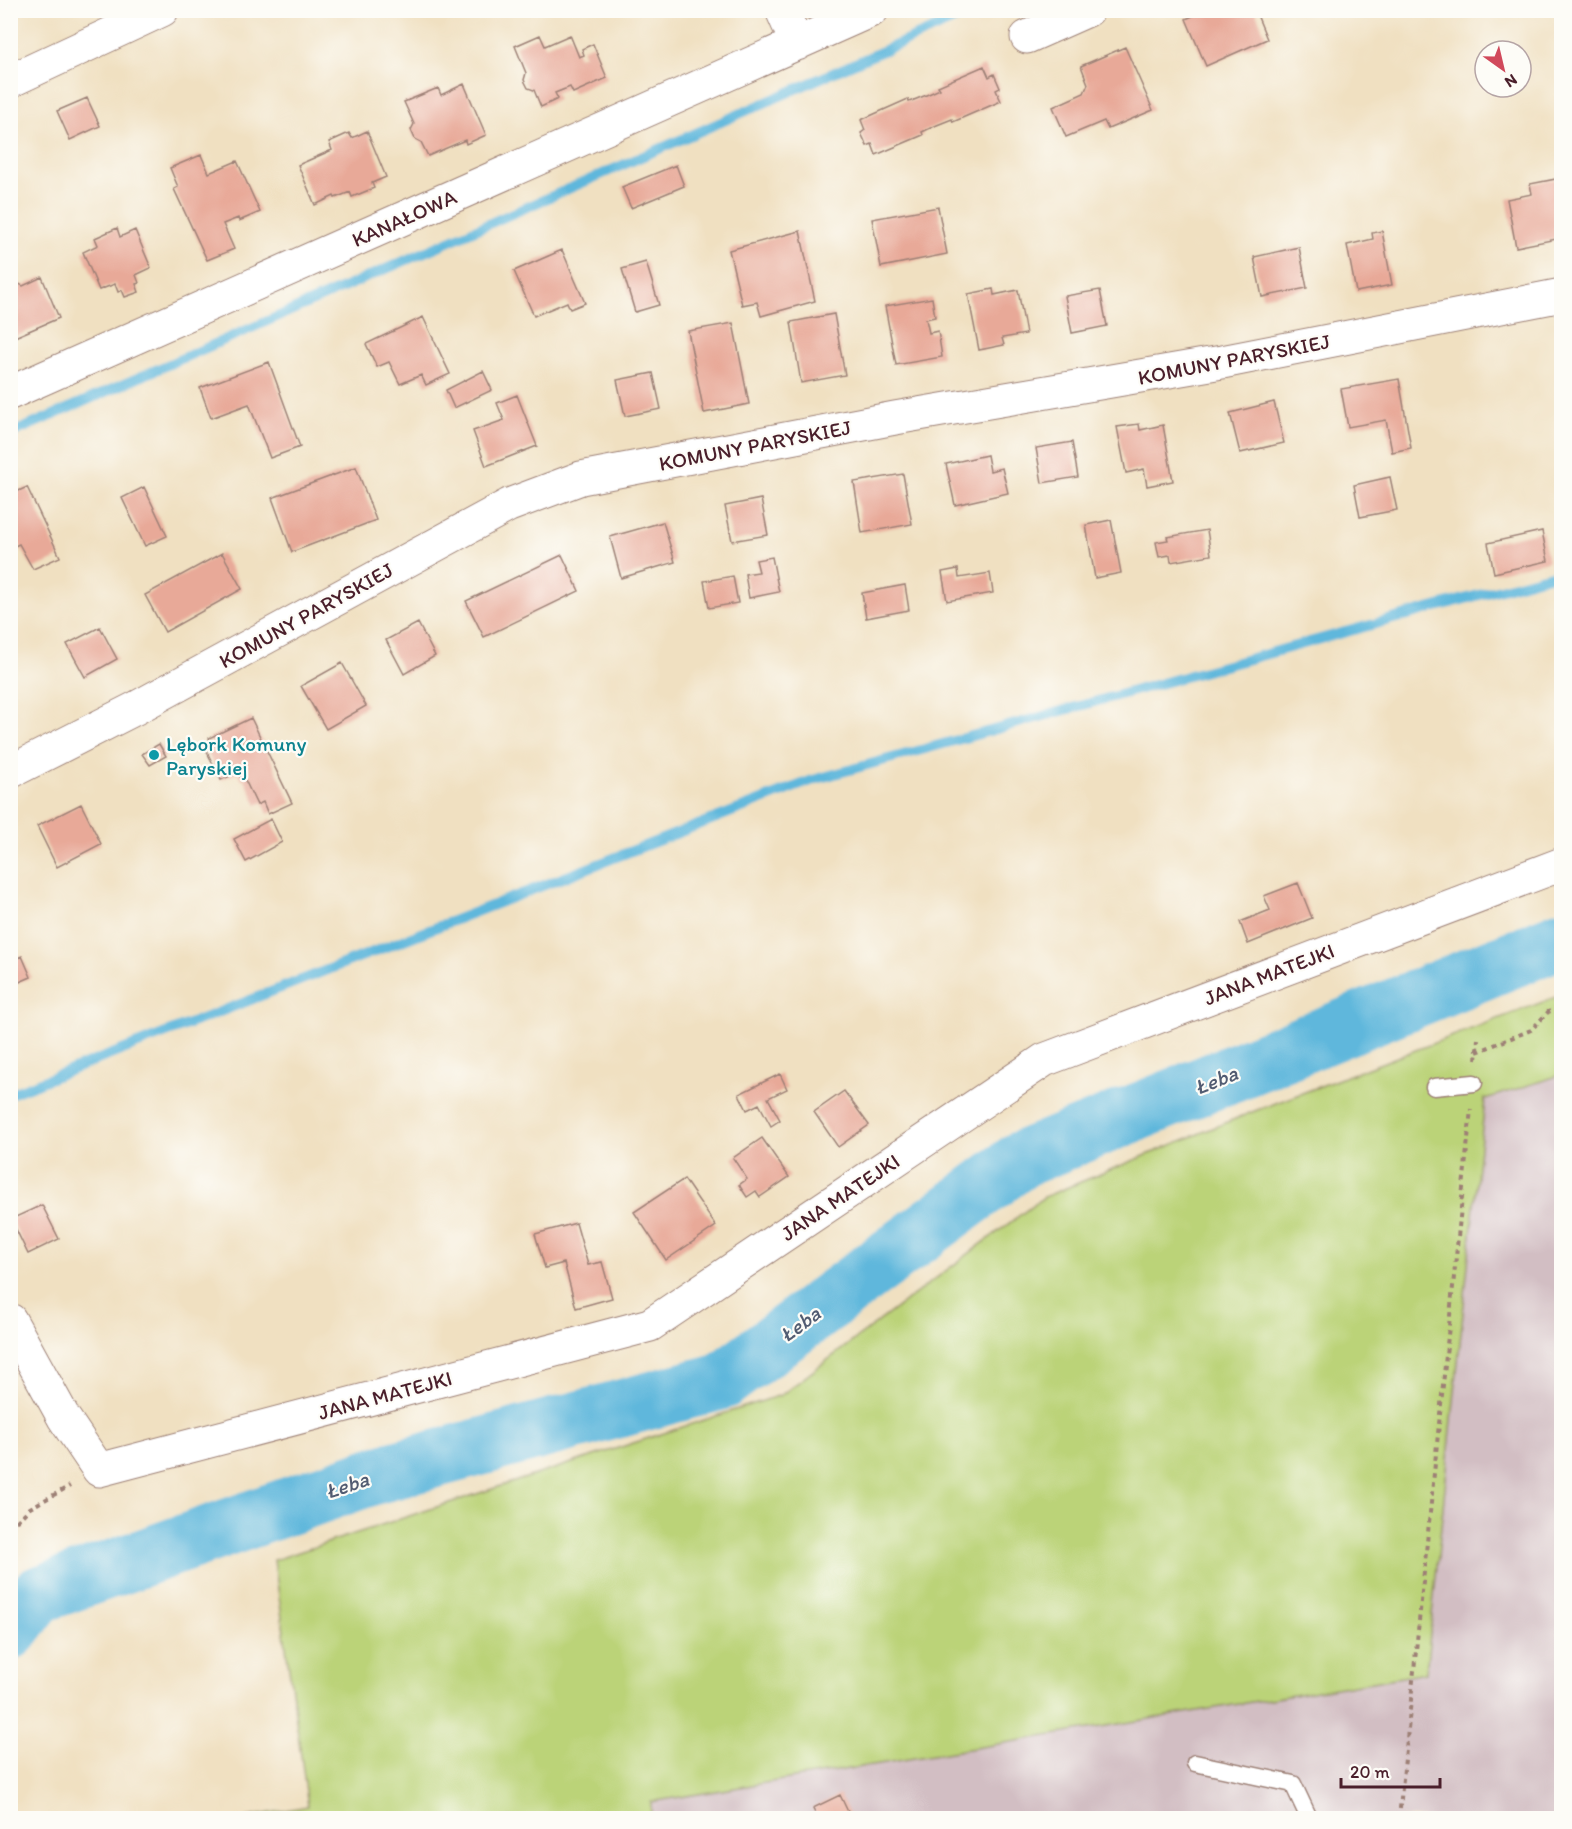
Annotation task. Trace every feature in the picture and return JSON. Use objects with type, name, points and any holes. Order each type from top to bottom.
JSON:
[{"type":"street","points":[[10,81],[162,10]]},
{"type":"street","points":[[782,10],[797,44]]},
{"type":"street","name":"KANAŁOWA","points":[[10,393],[872,10]]},
{"type":"street","points":[[1027,37],[1088,10]]},
{"type":"street","name":"KOMUNY PARYSKIEJ","points":[[10,772],[136,708],[509,505],[581,478],[895,418],[1222,362],[1562,295]]},
{"type":"street","name":"JANA MATEJKI","points":[[99,1470],[650,1325],[1044,1060],[1562,864]]},
{"type":"street","points":[[10,1320],[64,1418],[99,1470]]},
{"type":"lane","points":[[1434,1087],[1474,1083]]},
{"type":"lane","points":[[1195,1763],[1293,1784],[1309,1818]]},
{"type":"path","points":[[1477,1052],[1531,1030],[1548,1012],[1562,1007]]},
{"type":"path","points":[[1399,1818],[1478,1039]]},
{"type":"path","points":[[10,1528],[30,1508],[99,1470]]},
{"type":"shaded area","points":[[1561,1075],[1561,1818],[651,1818],[650,1802],[1426,1673],[1485,1099]]},
{"type":"green space","points":[[1561,995],[1561,1075],[1485,1099],[1426,1673],[651,1802],[651,1818],[244,1818],[308,1806],[274,1560],[781,1395],[1044,1197],[1252,1112]]},
{"type":"building","points":[[1206,10],[1255,10],[1267,39],[1206,66],[1186,19]]},
{"type":"building","points":[[540,35],[545,46],[570,35],[579,57],[584,55],[582,49],[593,44],[607,78],[573,93],[570,87],[555,93],[558,99],[541,107],[534,90],[528,88],[524,80],[526,73],[515,46]]},
{"type":"building","points":[[1125,47],[1153,110],[1108,129],[1104,121],[1066,137],[1053,107],[1084,93],[1088,84],[1081,66]]},
{"type":"building","points":[[984,66],[989,77],[994,74],[1000,88],[996,90],[1001,101],[953,122],[952,119],[937,125],[922,132],[923,135],[876,155],[872,144],[867,146],[861,133],[865,130],[861,120],[908,99],[909,102],[940,89],[938,86]]},
{"type":"building","points":[[464,84],[486,135],[466,144],[465,140],[428,156],[421,142],[415,139],[411,130],[414,124],[404,102],[438,88],[441,95]]},
{"type":"building","points":[[87,98],[100,126],[70,140],[57,111]]},
{"type":"building","points":[[367,131],[386,177],[372,183],[374,188],[352,197],[350,192],[335,198],[334,196],[315,205],[298,165],[332,150],[329,142],[349,133],[352,138]]},
{"type":"building","points":[[201,155],[209,173],[237,161],[260,212],[239,221],[238,218],[223,224],[234,249],[207,260],[174,189],[178,187],[170,168]]},
{"type":"building","points":[[676,165],[684,186],[631,208],[622,187]]},
{"type":"building","points":[[1556,179],[1562,208],[1562,238],[1516,247],[1507,199],[1532,194],[1530,184]]},
{"type":"building","points":[[938,207],[947,254],[881,267],[872,219]]},
{"type":"building","points":[[117,228],[120,237],[135,230],[151,268],[136,275],[139,292],[125,297],[122,290],[118,292],[115,284],[99,290],[83,252],[98,245],[95,238]]},
{"type":"building","points":[[800,231],[815,301],[761,316],[757,302],[742,305],[729,250]]},
{"type":"building","points":[[1382,231],[1392,285],[1356,292],[1347,245],[1373,239],[1372,233]]},
{"type":"building","points":[[1299,247],[1307,288],[1262,297],[1254,257]]},
{"type":"building","points":[[562,250],[585,303],[570,309],[567,302],[534,316],[514,271]]},
{"type":"building","points":[[646,262],[659,305],[635,312],[622,269]]},
{"type":"building","points":[[42,277],[59,318],[10,339],[10,284],[15,282],[23,286]]},
{"type":"building","points":[[993,289],[994,295],[1018,290],[1026,334],[1002,338],[1004,345],[979,350],[968,294]]},
{"type":"building","points":[[1100,290],[1107,326],[1072,333],[1065,296]]},
{"type":"building","points":[[932,298],[935,317],[926,319],[929,333],[938,331],[942,357],[896,365],[885,306]]},
{"type":"building","points":[[834,314],[845,375],[801,383],[791,322]]},
{"type":"building","points":[[423,317],[450,374],[426,385],[421,375],[400,384],[389,362],[377,367],[366,344]]},
{"type":"building","points":[[733,323],[749,404],[704,413],[688,331]]},
{"type":"building","points":[[269,362],[300,447],[270,458],[249,404],[211,418],[200,388]]},
{"type":"building","points":[[483,371],[492,390],[454,408],[446,390]]},
{"type":"building","points":[[653,373],[661,409],[625,416],[617,380]]},
{"type":"building","points":[[1399,379],[1411,448],[1392,452],[1386,420],[1348,427],[1341,389]]},
{"type":"building","points":[[517,395],[537,446],[486,466],[473,431],[504,420],[497,403]]},
{"type":"building","points":[[1274,402],[1284,443],[1240,453],[1230,413]]},
{"type":"building","points":[[1139,424],[1140,430],[1163,425],[1173,481],[1147,486],[1144,469],[1126,473],[1117,427]]},
{"type":"building","points":[[1072,442],[1078,477],[1042,483],[1036,448]]},
{"type":"building","points":[[987,455],[990,471],[1002,468],[1008,493],[955,505],[946,464]]},
{"type":"building","points":[[356,467],[376,520],[292,552],[272,498]]},
{"type":"building","points":[[903,474],[912,524],[862,533],[854,482]]},
{"type":"building","points":[[1390,477],[1397,510],[1360,517],[1354,485]]},
{"type":"building","points":[[27,487],[60,557],[33,569],[19,544],[10,548],[10,495]]},
{"type":"building","points":[[144,487],[167,536],[145,546],[122,498]]},
{"type":"building","points":[[761,499],[768,535],[732,541],[725,506]]},
{"type":"building","points":[[1111,520],[1121,573],[1095,578],[1086,525]]},
{"type":"building","points":[[663,522],[675,562],[621,578],[610,537]]},
{"type":"building","points":[[1207,530],[1211,555],[1171,562],[1170,555],[1159,557],[1156,542],[1168,540],[1167,537]]},
{"type":"building","points":[[1542,531],[1548,561],[1494,573],[1488,543]]},
{"type":"building","points":[[222,553],[242,589],[165,632],[145,595]]},
{"type":"building","points":[[562,555],[579,591],[484,637],[466,601]]},
{"type":"building","points":[[772,557],[779,592],[749,598],[745,574],[759,572],[756,560]]},
{"type":"building","points":[[958,569],[959,578],[990,573],[993,593],[947,601],[942,572]]},
{"type":"building","points":[[733,576],[738,603],[709,608],[704,581]]},
{"type":"building","points":[[905,585],[909,610],[866,618],[862,593]]},
{"type":"building","points":[[418,623],[435,656],[404,674],[386,640]]},
{"type":"building","points":[[100,627],[117,659],[85,677],[67,644]]},
{"type":"building","points":[[342,663],[366,706],[326,729],[301,686]]},
{"type":"building","points":[[251,718],[292,803],[268,814],[263,802],[257,805],[245,780],[242,780],[238,772],[221,780],[206,750],[213,746],[209,738]]},
{"type":"building","name":"Lębork Komuny Paryskiej","points":[[159,744],[166,756],[150,765],[142,754]]},
{"type":"building","points":[[81,804],[101,844],[57,867],[37,826]]},
{"type":"building","points":[[271,819],[282,842],[246,862],[234,839]]},
{"type":"building","points":[[1298,883],[1312,918],[1248,944],[1240,922],[1270,910],[1264,896]]},
{"type":"building","points":[[22,956],[31,977],[10,986],[10,961]]},
{"type":"building","points":[[780,1074],[787,1089],[768,1098],[780,1120],[771,1126],[759,1104],[747,1110],[739,1094]]},
{"type":"building","points":[[844,1091],[869,1125],[838,1147],[814,1112]]},
{"type":"building","points":[[762,1138],[789,1177],[760,1197],[756,1191],[747,1197],[739,1185],[747,1179],[733,1158]]},
{"type":"building","points":[[684,1179],[716,1226],[666,1260],[634,1212]]},
{"type":"building","points":[[42,1205],[59,1239],[28,1254],[11,1219]]},
{"type":"building","points":[[576,1223],[588,1265],[602,1262],[612,1298],[576,1308],[564,1263],[545,1268],[535,1234]]},
{"type":"building","points":[[840,1795],[851,1818],[818,1818],[813,1808]]},
{"type":"waterway","points":[[10,434],[976,10]]},
{"type":"waterway","points":[[10,1094],[813,780],[1562,572]]},
{"type":"waterway","name":"Łeba","points":[[10,1631],[38,1595],[373,1476],[722,1381],[1022,1159],[1562,939]]},
{"type":"place","name":"Lębork Komuny Paryskiej","points":[[154,755]]}]
